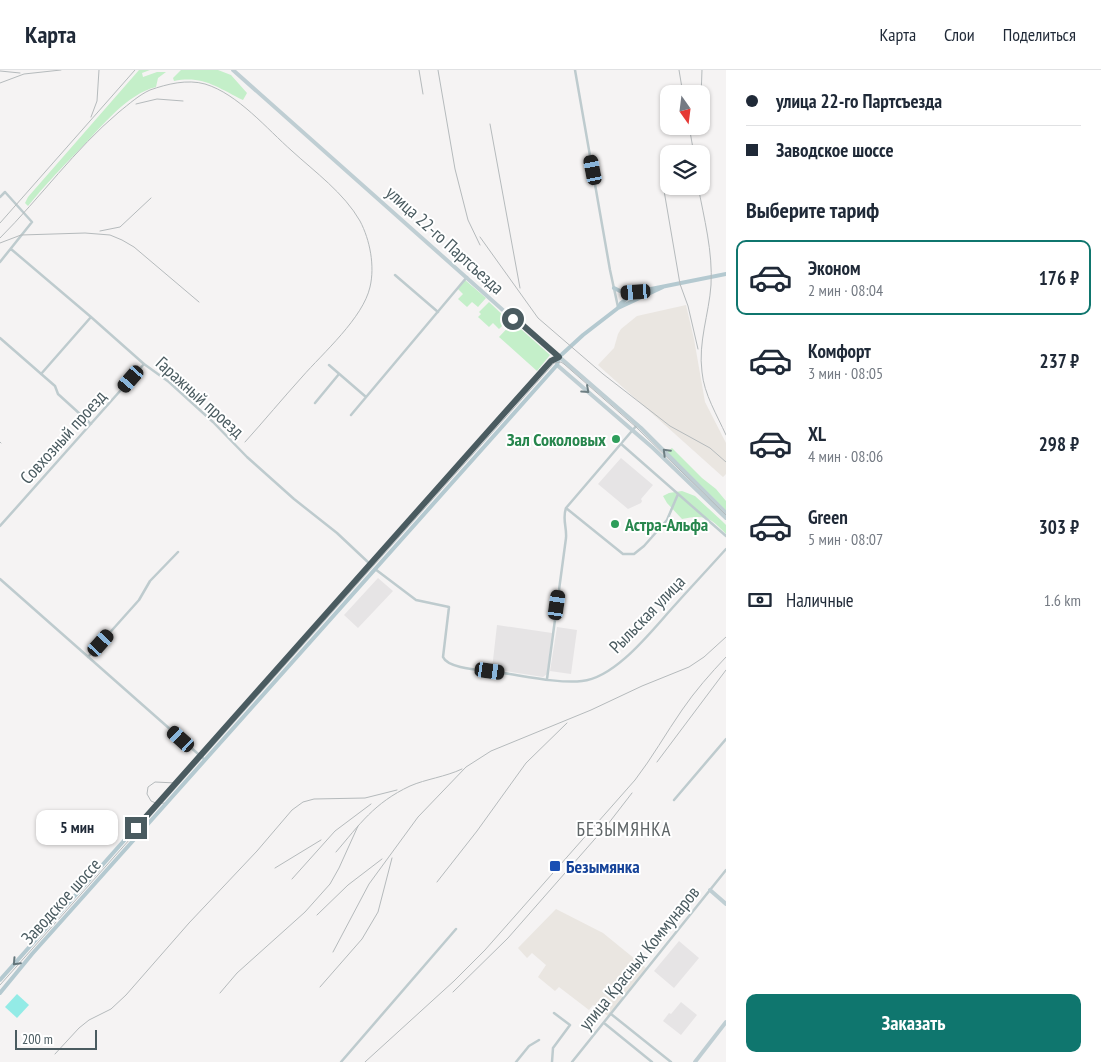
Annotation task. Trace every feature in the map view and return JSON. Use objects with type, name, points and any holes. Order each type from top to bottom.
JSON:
[{"type":"main road","name":"Заводское шоссе","points":[[618,308],[621,303],[636,292],[726,274]]},
{"type":"main road","name":"Заводское шоссе","points":[[0,980],[551,361],[559,357],[582,335],[618,308],[663,287]]},
{"type":"main road","points":[[614,288],[624,292],[636,292]]},
{"type":"main road","name":"Заводское шоссе","points":[[0,993],[32,954],[374,568],[557,365],[559,357]]},
{"type":"street","name":"улица 22-го Партсъезда","points":[[233,70],[513,319],[518,321],[638,425],[725,514]]},
{"type":"street","points":[[574,70],[618,308]]},
{"type":"street","points":[[0,197],[5,192],[32,222],[0,262]]},
{"type":"street","name":"Гаражный проезд","points":[[11,249],[92,316],[144,364],[169,382],[213,422],[246,457],[337,533],[370,564]]},
{"type":"street","points":[[395,275],[438,312]]},
{"type":"street","points":[[350,415],[467,277]]},
{"type":"street","points":[[41,374],[92,316]]},
{"type":"street","points":[[0,338],[55,386],[58,394],[91,424]]},
{"type":"street","name":"Совхозный проезд","points":[[0,526],[144,364]]},
{"type":"street","points":[[329,365],[366,397]]},
{"type":"street","name":"улица 22-го Партсъезда","points":[[557,365],[653,448],[725,514]]},
{"type":"street","points":[[315,403],[339,374]]},
{"type":"street","points":[[547,679],[566,538],[564,522],[566,508],[620,443],[638,425]]},
{"type":"street","points":[[620,443],[726,536]]},
{"type":"street","points":[[464,459],[469,463]]},
{"type":"street","points":[[566,508],[623,554],[634,554],[644,546],[668,518],[678,494]]},
{"type":"street","name":"Рыльская улица","points":[[374,568],[416,600],[449,607],[442,657],[445,662],[451,665],[547,679],[582,681],[592,680],[606,673],[634,650],[726,549]]},
{"type":"street","points":[[88,657],[140,600],[150,580],[178,552]]},
{"type":"street","points":[[370,564],[374,568]]},
{"type":"street","points":[[0,579],[205,760]]},
{"type":"street","points":[[674,800],[726,739]]},
{"type":"street","points":[[136,828],[141,831]]},
{"type":"street","name":"улица Красных Коммунаров","points":[[572,1062],[726,870]]},
{"type":"street","points":[[710,890],[726,904]]},
{"type":"street","points":[[342,1062],[456,929]]},
{"type":"street","points":[[27,950],[32,954]]},
{"type":"street","points":[[552,1062],[552,1048],[570,1025],[554,1013]]},
{"type":"street","points":[[611,1014],[672,1062]]},
{"type":"street","points":[[695,1062],[726,1022]]},
{"type":"street","points":[[604,1023],[652,1062]]},
{"type":"street","points":[[516,1062],[529,1046],[540,1040]]},
{"type":"shaded area","points":[[686,305],[705,402],[726,443],[726,474],[723,477],[598,365],[614,348],[621,329],[637,316]]},
{"type":"shaded area","points":[[621,458],[653,485],[641,499],[641,503],[628,509],[598,484]]},
{"type":"shaded area","points":[[378,578],[393,591],[358,628],[344,615]]},
{"type":"shaded area","points":[[497,625],[552,633],[547,674],[543,677],[492,669]]},
{"type":"shaded area","points":[[557,627],[577,630],[571,674],[550,671]]},
{"type":"shaded area","points":[[556,909],[603,933],[646,968],[608,1016],[593,1005],[589,1010],[559,987],[555,991],[538,977],[546,965],[532,953],[527,958],[518,948]]},
{"type":"shaded area","points":[[679,941],[699,958],[674,988],[654,971]]},
{"type":"shaded area","points":[[681,1002],[697,1015],[681,1035],[663,1021]]},
{"type":"green space","points":[[139,70],[150,70],[142,73],[143,77],[157,72],[166,72],[158,78],[156,87],[135,96],[116,112],[54,176],[28,206],[25,203],[28,197]]},
{"type":"green space","points":[[181,70],[218,70],[231,75],[247,93],[243,100],[202,81],[174,81],[173,78]]},
{"type":"green space","points":[[465,280],[486,298],[478,307],[472,302],[467,307],[458,299],[463,294],[458,289]]},
{"type":"green space","points":[[489,302],[508,320],[499,329],[493,323],[489,327],[478,317],[481,314],[479,312]]},
{"type":"green space","points":[[513,322],[550,355],[537,371],[499,337]]},
{"type":"green space","points":[[672,448],[716,489],[726,501],[726,511],[667,452]]},
{"type":"green space","points":[[682,491],[695,496],[722,521],[726,525],[726,534],[712,521],[702,517],[682,519],[663,496]]},
{"type":"water","points":[[17,994],[29,1005],[17,1018],[5,1007]]},
{"type":"tram line","points":[[0,985],[554,363],[561,362],[564,364],[636,427],[726,515]]},
{"type":"tram line","points":[[164,803],[158,804],[151,801],[147,794],[148,787],[155,782],[176,783],[181,781]]},
{"type":"railway","points":[[0,83],[24,74],[61,70]]},
{"type":"railway","points":[[91,117],[97,101],[99,70]]},
{"type":"railway","points":[[0,223],[135,70]]},
{"type":"railway","points":[[419,70],[423,94]]},
{"type":"railway","points":[[438,70],[455,169],[468,220],[480,245]]},
{"type":"railway","points":[[679,70],[682,85]]},
{"type":"railway","points":[[701,85],[702,70]]},
{"type":"railway","points":[[0,71],[20,73]]},
{"type":"railway","points":[[0,238],[103,126],[134,100],[150,90],[177,83],[205,84],[229,96],[252,113],[329,183],[346,201],[360,221],[366,236],[371,253],[372,270],[366,299],[351,323],[245,442]]},
{"type":"railway","points":[[136,104],[157,99],[183,101]]},
{"type":"railway","points":[[490,124],[520,288]]},
{"type":"railway","points":[[691,135],[692,145]]},
{"type":"railway","points":[[665,195],[680,284],[688,306],[698,349]]},
{"type":"railway","points":[[700,195],[711,260],[710,296],[701,350],[702,372],[708,396],[726,435]]},
{"type":"railway","points":[[100,231],[120,227],[151,198]]},
{"type":"railway","points":[[0,243],[21,235],[85,233],[110,235],[134,247],[199,302]]},
{"type":"railway","points":[[480,237],[538,318],[603,374],[670,426],[710,448],[726,462]]},
{"type":"railway","points":[[333,952],[369,884],[418,817],[466,767],[491,751],[689,667],[704,657],[726,637]]},
{"type":"railway","points":[[365,1062],[454,981],[485,950],[635,780],[687,703],[726,657]]},
{"type":"railway","points":[[657,762],[726,670]]},
{"type":"railway","points":[[437,882],[526,763],[567,723]]},
{"type":"railway","points":[[336,852],[368,815],[397,793],[410,786],[462,769]]},
{"type":"railway","points":[[55,1054],[79,1028],[89,1020],[111,1009],[126,995],[292,810],[303,802],[314,799],[365,798],[397,790]]},
{"type":"railway","points":[[453,992],[508,938],[608,824],[632,793]]},
{"type":"railway","points":[[292,879],[335,831],[371,804]]},
{"type":"railway","points":[[220,993],[237,973],[305,912],[330,884],[358,826]]},
{"type":"railway","points":[[275,868],[321,840]]},
{"type":"railway","points":[[320,987],[362,939],[378,912],[392,858]]},
{"type":"railway","points":[[317,915],[348,885],[382,859]]},
{"type":"place","name":"Зал Соколовых","points":[[616,439]]},
{"type":"place","name":"Астра-Альфа","points":[[615,524]]},
{"type":"place","name":"Безымянка","points":[[555,866]]},
{"type":"district","name":"БЕЗЫМЯНКА","points":[[624,829]]},
{"type":"route","points":[[136,828],[551,361],[559,357],[518,321],[513,319]]}]
